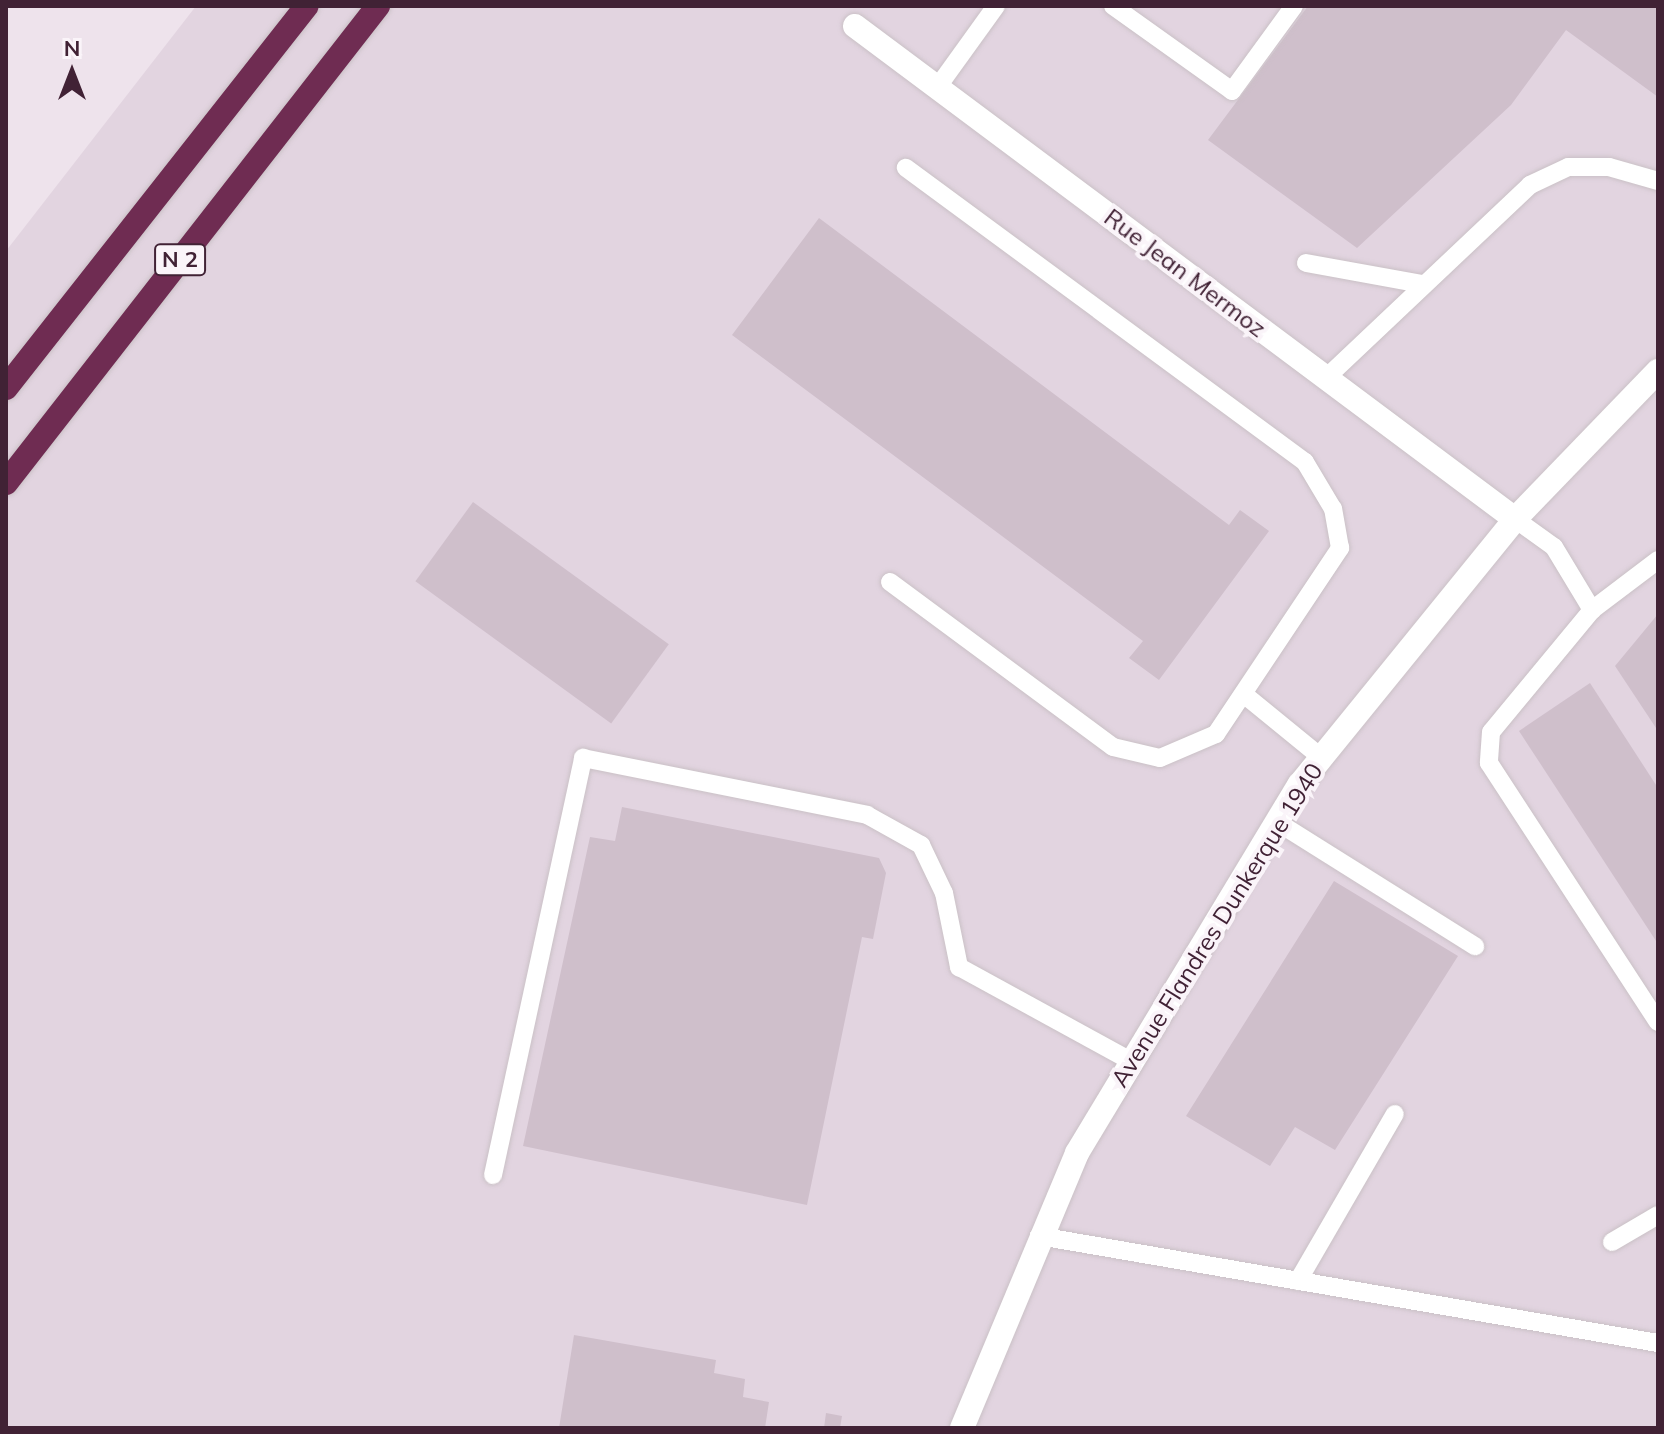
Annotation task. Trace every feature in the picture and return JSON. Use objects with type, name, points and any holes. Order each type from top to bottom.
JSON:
[{"type":"highway","name":"N 2","points":[[6,388],[307,6]]},
{"type":"highway","name":"N 2","points":[[6,483],[378,6]]},
{"type":"street","name":"Rue Jean Mermoz","points":[[855,26],[1515,519]]},
{"type":"street","name":"Avenue Flandres Dunkerque 1940","points":[[962,1428],[1039,1236],[1131,1061],[1277,822],[1322,758],[1515,519],[1658,371]]},
{"type":"lane","points":[[937,88],[996,6]]},
{"type":"lane","points":[[1113,6],[1232,91],[1294,6]]},
{"type":"lane","points":[[1326,378],[1421,284],[1530,185],[1568,167],[1609,167],[1658,181]]},
{"type":"lane","points":[[890,582],[1113,747],[1160,758],[1216,734],[1246,696],[1340,548],[1333,509],[1305,462],[906,168]]},
{"type":"lane","points":[[1306,263],[1421,284]]},
{"type":"lane","points":[[1515,519],[1554,547],[1592,610]]},
{"type":"lane","points":[[1658,560],[1592,610],[1491,732],[1489,763],[1658,1022]]},
{"type":"lane","points":[[1246,696],[1322,758]]},
{"type":"lane","points":[[493,1175],[583,758],[867,815],[921,845],[944,893],[959,967],[1131,1061]]},
{"type":"lane","points":[[1277,822],[1475,946]]},
{"type":"lane","points":[[1298,1281],[1395,1114]]},
{"type":"lane","points":[[1612,1242],[1658,1215]]},
{"type":"lane","points":[[1039,1236],[1658,1343]]},
{"type":"shaded area","points":[[196,6],[1658,6],[1658,1428],[6,1428],[6,251]]},
{"type":"building","points":[[1308,6],[1658,6],[1658,97],[1566,30],[1511,105],[1357,248],[1208,140]]},
{"type":"building","points":[[819,218],[1229,525],[1240,510],[1269,531],[1159,680],[1129,658],[1143,641],[732,335]]},
{"type":"building","points":[[473,502],[669,644],[611,724],[415,581]]},
{"type":"building","points":[[1658,614],[1658,731],[1615,666]]},
{"type":"building","points":[[1590,683],[1658,788],[1658,944],[1519,731]]},
{"type":"building","points":[[622,807],[879,858],[886,873],[873,939],[862,937],[807,1205],[523,1146],[590,837],[615,841]]},
{"type":"building","points":[[1334,881],[1458,956],[1335,1150],[1295,1127],[1270,1166],[1186,1116]]},
{"type":"building","points":[[574,1335],[716,1360],[714,1373],[745,1379],[743,1397],[769,1402],[765,1428],[559,1428]]},
{"type":"building","points":[[826,1413],[842,1416],[840,1428],[824,1428]]}]
